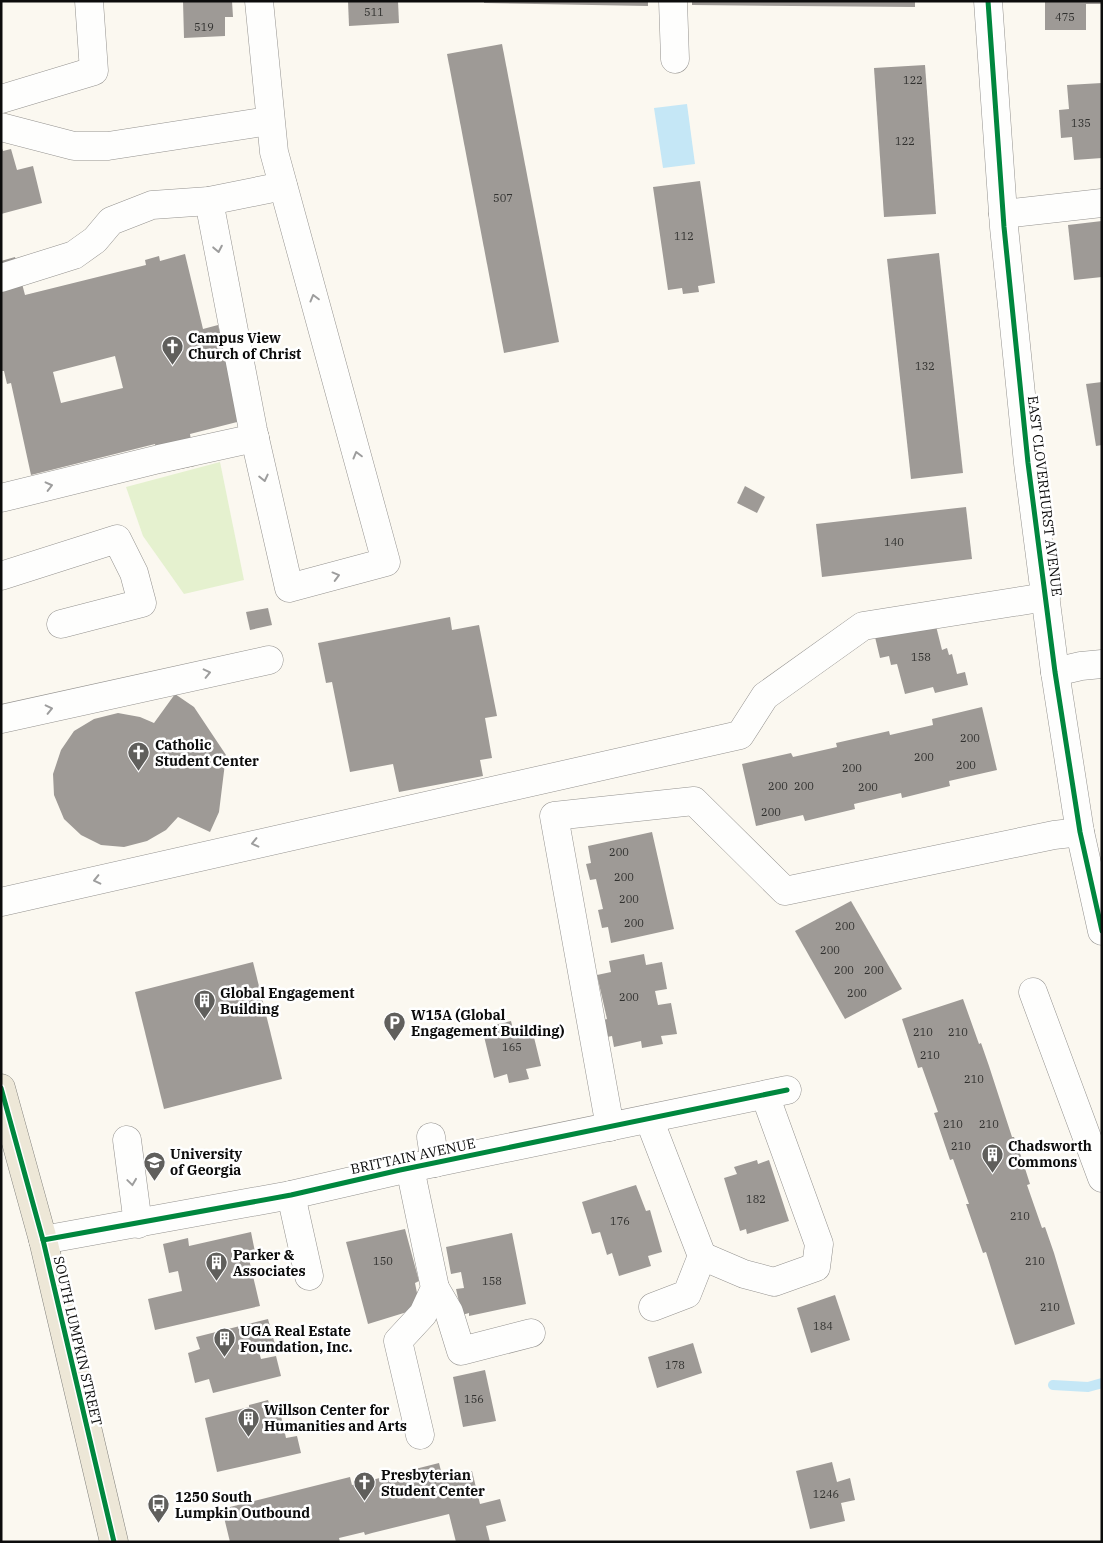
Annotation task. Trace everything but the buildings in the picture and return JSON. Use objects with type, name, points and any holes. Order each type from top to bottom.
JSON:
[{"type":"main road","name":"SOUTH LUMPKIN STREET","points":[[1,1088],[43,1240],[114,1542]]},
{"type":"street","points":[[1,99],[94,72],[89,1]]},
{"type":"street","points":[[209,202],[255,438],[289,588],[386,562],[274,152],[269,121],[258,1]]},
{"type":"street","points":[[673,1],[675,59]]},
{"type":"street","name":"EAST CLOVERHURST AVENUE","points":[[988,1],[1003,214],[1028,463],[1055,672],[1080,832],[1102,931]]},
{"type":"street","points":[[1,127],[74,146],[108,146],[269,121]]},
{"type":"street","points":[[1,278],[74,255],[95,240],[111,221],[152,205],[209,202],[283,186]]},
{"type":"street","points":[[1003,214],[1102,203]]},
{"type":"street","points":[[1,498],[159,459],[255,438]]},
{"type":"street","points":[[1,576],[117,539],[134,573],[142,602],[61,624]]},
{"type":"street","points":[[1,902],[303,832],[740,735],[765,696],[863,626],[1046,597]]},
{"type":"street","points":[[1,719],[270,660]]},
{"type":"street","points":[[1055,672],[1081,666],[1102,664]]},
{"type":"street","points":[[610,1127],[554,816],[694,801],[785,891],[1054,835],[1080,832]]},
{"type":"street","points":[[1033,992],[1102,1178]]},
{"type":"street","name":"BRITTAIN AVENUE","points":[[43,1240],[291,1195],[426,1156],[610,1127],[776,1093],[819,1244],[816,1267],[774,1282],[744,1274],[702,1256]]},
{"type":"street","points":[[649,1119],[667,1170],[702,1256],[687,1294],[653,1307]]},
{"type":"street","points":[[127,1140],[138,1224]]},
{"type":"street","points":[[420,1435],[398,1341],[423,1314],[434,1288],[426,1156]]},
{"type":"street","points":[[291,1195],[309,1276]]},
{"type":"street","points":[[434,1288],[449,1312],[461,1351],[531,1333]]},
{"type":"green space","points":[[220,462],[244,580],[184,594],[143,536],[126,487]]},
{"type":"water","points":[[687,104],[695,164],[663,168],[654,108]]},
{"type":"waterway","points":[[1053,1385],[1088,1387],[1102,1383]]},
{"type":"cycle path","points":[[988,1],[1004,227],[1028,463],[1055,672],[1080,832],[1102,931]]},
{"type":"cycle path","points":[[1,1088],[43,1240],[114,1542]]},
{"type":"cycle path","points":[[43,1240],[291,1195],[400,1170],[787,1090]]},
{"type":"place","name":"Campus View Church of Christ","points":[[172,365]]},
{"type":"place","name":"Catholic Student Center","points":[[139,772]]},
{"type":"place","name":"Global Engagement Building","points":[[204,1020]]},
{"type":"place","name":"W15A (Global Engagement Building)","points":[[395,1042]]},
{"type":"place","name":"Chadsworth Commons","points":[[992,1173]]},
{"type":"place","name":"University of Georgia","points":[[154,1181]]},
{"type":"place","name":"Parker & Associates","points":[[217,1282]]},
{"type":"place","name":"UGA Real Estate Foundation, Inc.","points":[[224,1358]]},
{"type":"place","name":"Willson Center for Humanities and Arts","points":[[248,1437]]},
{"type":"place","name":"Presbyterian Student Center","points":[[365,1502]]},
{"type":"place","name":"1250 South Lumpkin Outbound","points":[[159,1524]]}]
